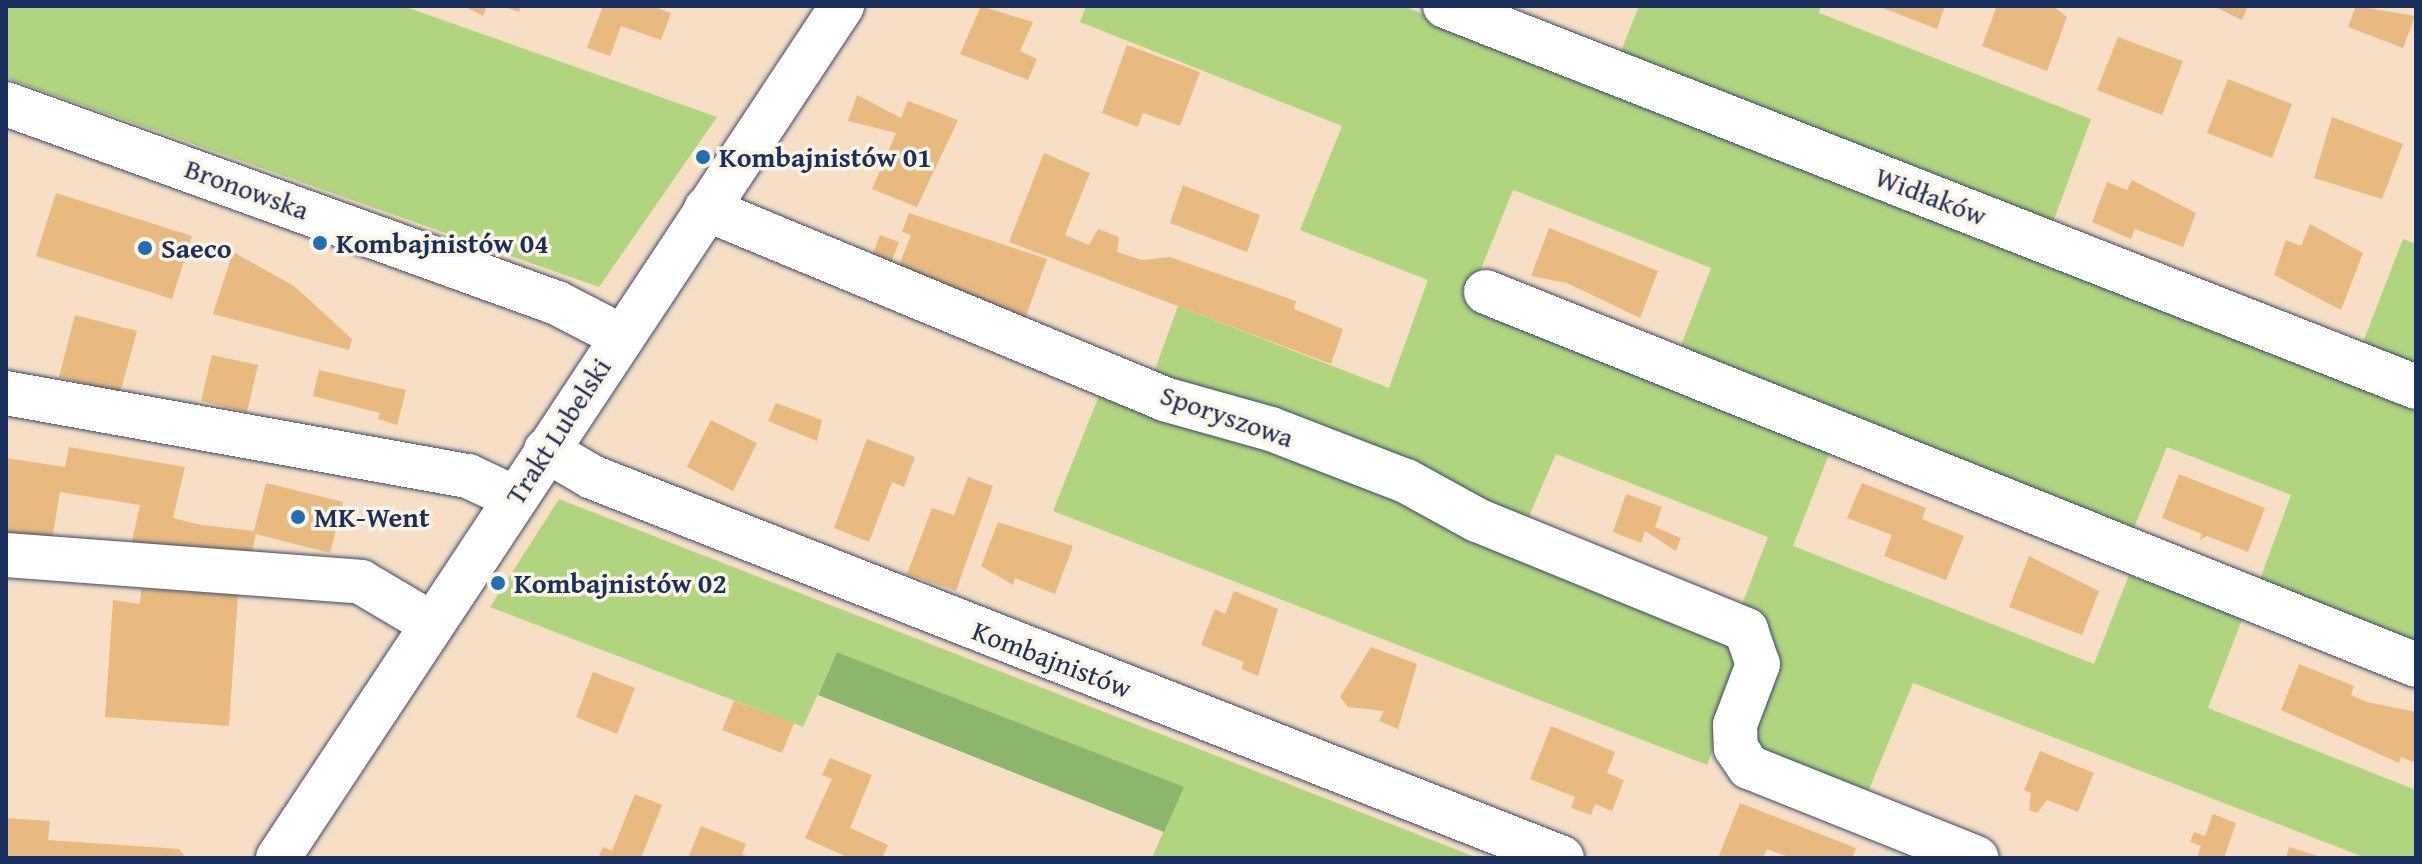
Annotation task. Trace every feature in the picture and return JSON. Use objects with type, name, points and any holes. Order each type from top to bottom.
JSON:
[{"type":"street","name":"Trakt Lubelski","points":[[280,857],[619,335],[842,6]]},
{"type":"street","name":"Widłaków","points":[[1445,6],[2416,387]]},
{"type":"street","name":"Bronowska","points":[[6,104],[557,303],[619,335]]},
{"type":"street","name":"Sporyszowa","points":[[706,209],[1164,399],[1271,429],[1406,481],[1477,520],[1746,630],[1758,664],[1735,725],[1736,748],[1749,767],[1976,858]]},
{"type":"street","points":[[1486,292],[2416,665]]},
{"type":"street","points":[[6,393],[468,476],[515,498]]},
{"type":"street","name":"Kombajnistów","points":[[546,450],[621,489],[1562,858]]},
{"type":"street","points":[[6,555],[361,582],[432,624]]},
{"type":"green space","points":[[6,6],[403,6],[717,117],[599,287],[6,78]]},
{"type":"green space","points":[[1086,6],[1403,6],[2416,399],[2416,646],[2258,585],[2291,495],[2167,447],[2131,535],[1677,356],[1711,268],[1513,190],[1470,296],[1835,439],[1793,546],[2094,664],[2129,575],[2243,617],[2208,708],[2416,790],[2416,858],[2366,858],[1913,683],[1863,804],[1752,752],[1738,615],[1768,537],[1556,454],[1522,532],[1153,375],[1178,306],[1389,388],[1428,280],[1300,230],[1342,126],[1080,22]]},
{"type":"green space","points":[[1639,6],[1821,6],[1819,13],[2091,119],[2049,233],[1616,64]]},
{"type":"green space","points":[[2403,239],[2416,244],[2416,378],[2358,355]]},
{"type":"green space","points":[[1105,381],[1735,634],[1748,659],[1707,765],[1053,511]]},
{"type":"green space","points":[[559,499],[1478,858],[1152,858],[1183,787],[837,652],[803,727],[490,607]]},
{"type":"green space","points":[[837,652],[1184,787],[1164,832],[818,695]]},
{"type":"building","points":[[464,6],[487,6],[483,16]]},
{"type":"building","points":[[501,6],[521,6],[519,12]]},
{"type":"building","points":[[603,6],[652,6],[671,13],[661,40],[621,26],[610,56],[587,48]]},
{"type":"building","points":[[981,6],[1033,22],[1020,51],[1037,59],[1028,80],[960,54]]},
{"type":"building","points":[[1878,6],[1945,6],[1937,29]]},
{"type":"building","points":[[1997,6],[2053,6],[2067,17],[2047,71],[1982,46]]},
{"type":"building","points":[[2213,6],[2248,6],[2242,20]]},
{"type":"building","points":[[2356,6],[2415,16],[2403,48],[2348,27]]},
{"type":"building","points":[[2118,37],[2183,61],[2162,115],[2097,90]]},
{"type":"building","points":[[1127,45],[1200,72],[1180,126],[1143,113],[1138,127],[1102,113]]},
{"type":"building","points":[[2228,79],[2292,104],[2272,158],[2207,133]]},
{"type":"building","points":[[857,95],[901,118],[908,101],[958,120],[917,207],[872,189],[896,133],[848,121]]},
{"type":"building","points":[[2332,117],[2403,144],[2382,199],[2314,178]]},
{"type":"building","points":[[1044,153],[1090,173],[1065,235],[1089,245],[1098,229],[1119,237],[1117,252],[1142,260],[1170,257],[1296,301],[1294,309],[1343,329],[1331,364],[1009,242]]},
{"type":"building","points":[[2132,180],[2196,213],[2183,247],[2135,229],[2131,239],[2092,222],[2107,182],[2127,190]]},
{"type":"building","points":[[1183,185],[1260,215],[1247,252],[1170,223]]},
{"type":"building","points":[[56,193],[192,236],[172,299],[36,256]]},
{"type":"building","points":[[909,213],[1047,259],[1023,324],[898,268],[911,235],[902,232]]},
{"type":"building","points":[[2310,224],[2363,253],[2341,310],[2274,275],[2286,240],[2301,246]]},
{"type":"building","points":[[1549,228],[1658,271],[1640,318],[1567,283],[1531,276]]},
{"type":"building","points":[[880,235],[899,242],[888,271],[869,264]]},
{"type":"building","points":[[233,252],[294,286],[352,339],[349,350],[213,314]]},
{"type":"building","points":[[75,315],[137,331],[120,393],[59,377]]},
{"type":"building","points":[[212,355],[258,365],[247,412],[201,401]]},
{"type":"building","points":[[319,370],[406,390],[397,425],[378,419],[380,413],[313,396]]},
{"type":"building","points":[[776,403],[822,420],[817,441],[768,421]]},
{"type":"building","points":[[711,420],[757,443],[733,491],[687,467]]},
{"type":"building","points":[[867,439],[915,457],[904,487],[892,482],[869,542],[834,528]]},
{"type":"building","points":[[69,447],[185,467],[173,518],[201,525],[254,531],[266,483],[343,502],[330,553],[256,534],[251,555],[131,545],[140,505],[60,492],[52,539],[6,535],[6,458],[65,467]]},
{"type":"building","points":[[2179,474],[2265,508],[2248,552],[2207,536],[2200,540],[2202,534],[2162,518]]},
{"type":"building","points":[[968,477],[993,486],[956,591],[907,574],[932,508],[954,515]]},
{"type":"building","points":[[1862,483],[1926,508],[1922,519],[1964,536],[1946,580],[1884,556],[1892,535],[1847,518]]},
{"type":"building","points":[[1626,494],[1662,507],[1655,527],[1681,538],[1676,551],[1645,531],[1641,543],[1613,532]]},
{"type":"building","points":[[998,522],[1073,546],[1055,594],[1015,578],[1013,585],[981,566]]},
{"type":"building","points":[[2029,556],[2099,591],[2082,635],[2009,607]]},
{"type":"building","points":[[141,589],[238,595],[229,726],[105,717],[113,600],[140,604]]},
{"type":"building","points":[[1234,591],[1278,609],[1258,676],[1241,669],[1244,662],[1201,645],[1215,609],[1225,614]]},
{"type":"building","points":[[1371,647],[1417,664],[1398,729],[1379,721],[1384,711],[1348,707],[1340,697]]},
{"type":"building","points":[[2299,664],[2354,686],[2351,695],[2367,702],[2416,712],[2416,763],[2401,757],[2399,763],[2281,710]]},
{"type":"building","points":[[593,672],[635,688],[617,734],[576,717]]},
{"type":"building","points":[[734,701],[794,723],[782,753],[722,730]]},
{"type":"building","points":[[1551,726],[1615,752],[1607,773],[1624,780],[1612,811],[1595,804],[1591,815],[1571,808],[1575,797],[1530,779]]},
{"type":"building","points":[[2040,751],[2094,773],[2078,812],[2047,800],[2037,813],[2029,810],[2031,793],[2024,790]]},
{"type":"building","points":[[830,758],[872,775],[850,828],[888,845],[882,858],[849,858],[805,838],[832,779],[822,775]]},
{"type":"building","points":[[635,794],[662,805],[641,858],[598,858],[603,847],[612,851]]},
{"type":"building","points":[[1740,803],[1856,848],[1852,858],[1791,858],[1767,849],[1763,858],[1718,858]]},
{"type":"building","points":[[2213,814],[2236,823],[2224,858],[2197,858],[2201,846],[2190,842],[2194,832],[2205,836]]},
{"type":"building","points":[[6,818],[50,821],[48,840],[179,849],[186,858],[6,858]]},
{"type":"building","points":[[701,826],[746,844],[742,854],[750,858],[688,858]]},
{"type":"building","points":[[2289,847],[2321,857],[2321,858],[2286,858]]},
{"type":"place","name":"Kombajnistów 01","points":[[703,157]]},
{"type":"place","name":"Kombajnistów 04","points":[[320,243]]},
{"type":"place","name":"Saeco","points":[[145,248]]},
{"type":"place","name":"MK-Went","points":[[298,517]]},
{"type":"place","name":"Kombajnistów 02","points":[[498,583]]}]
